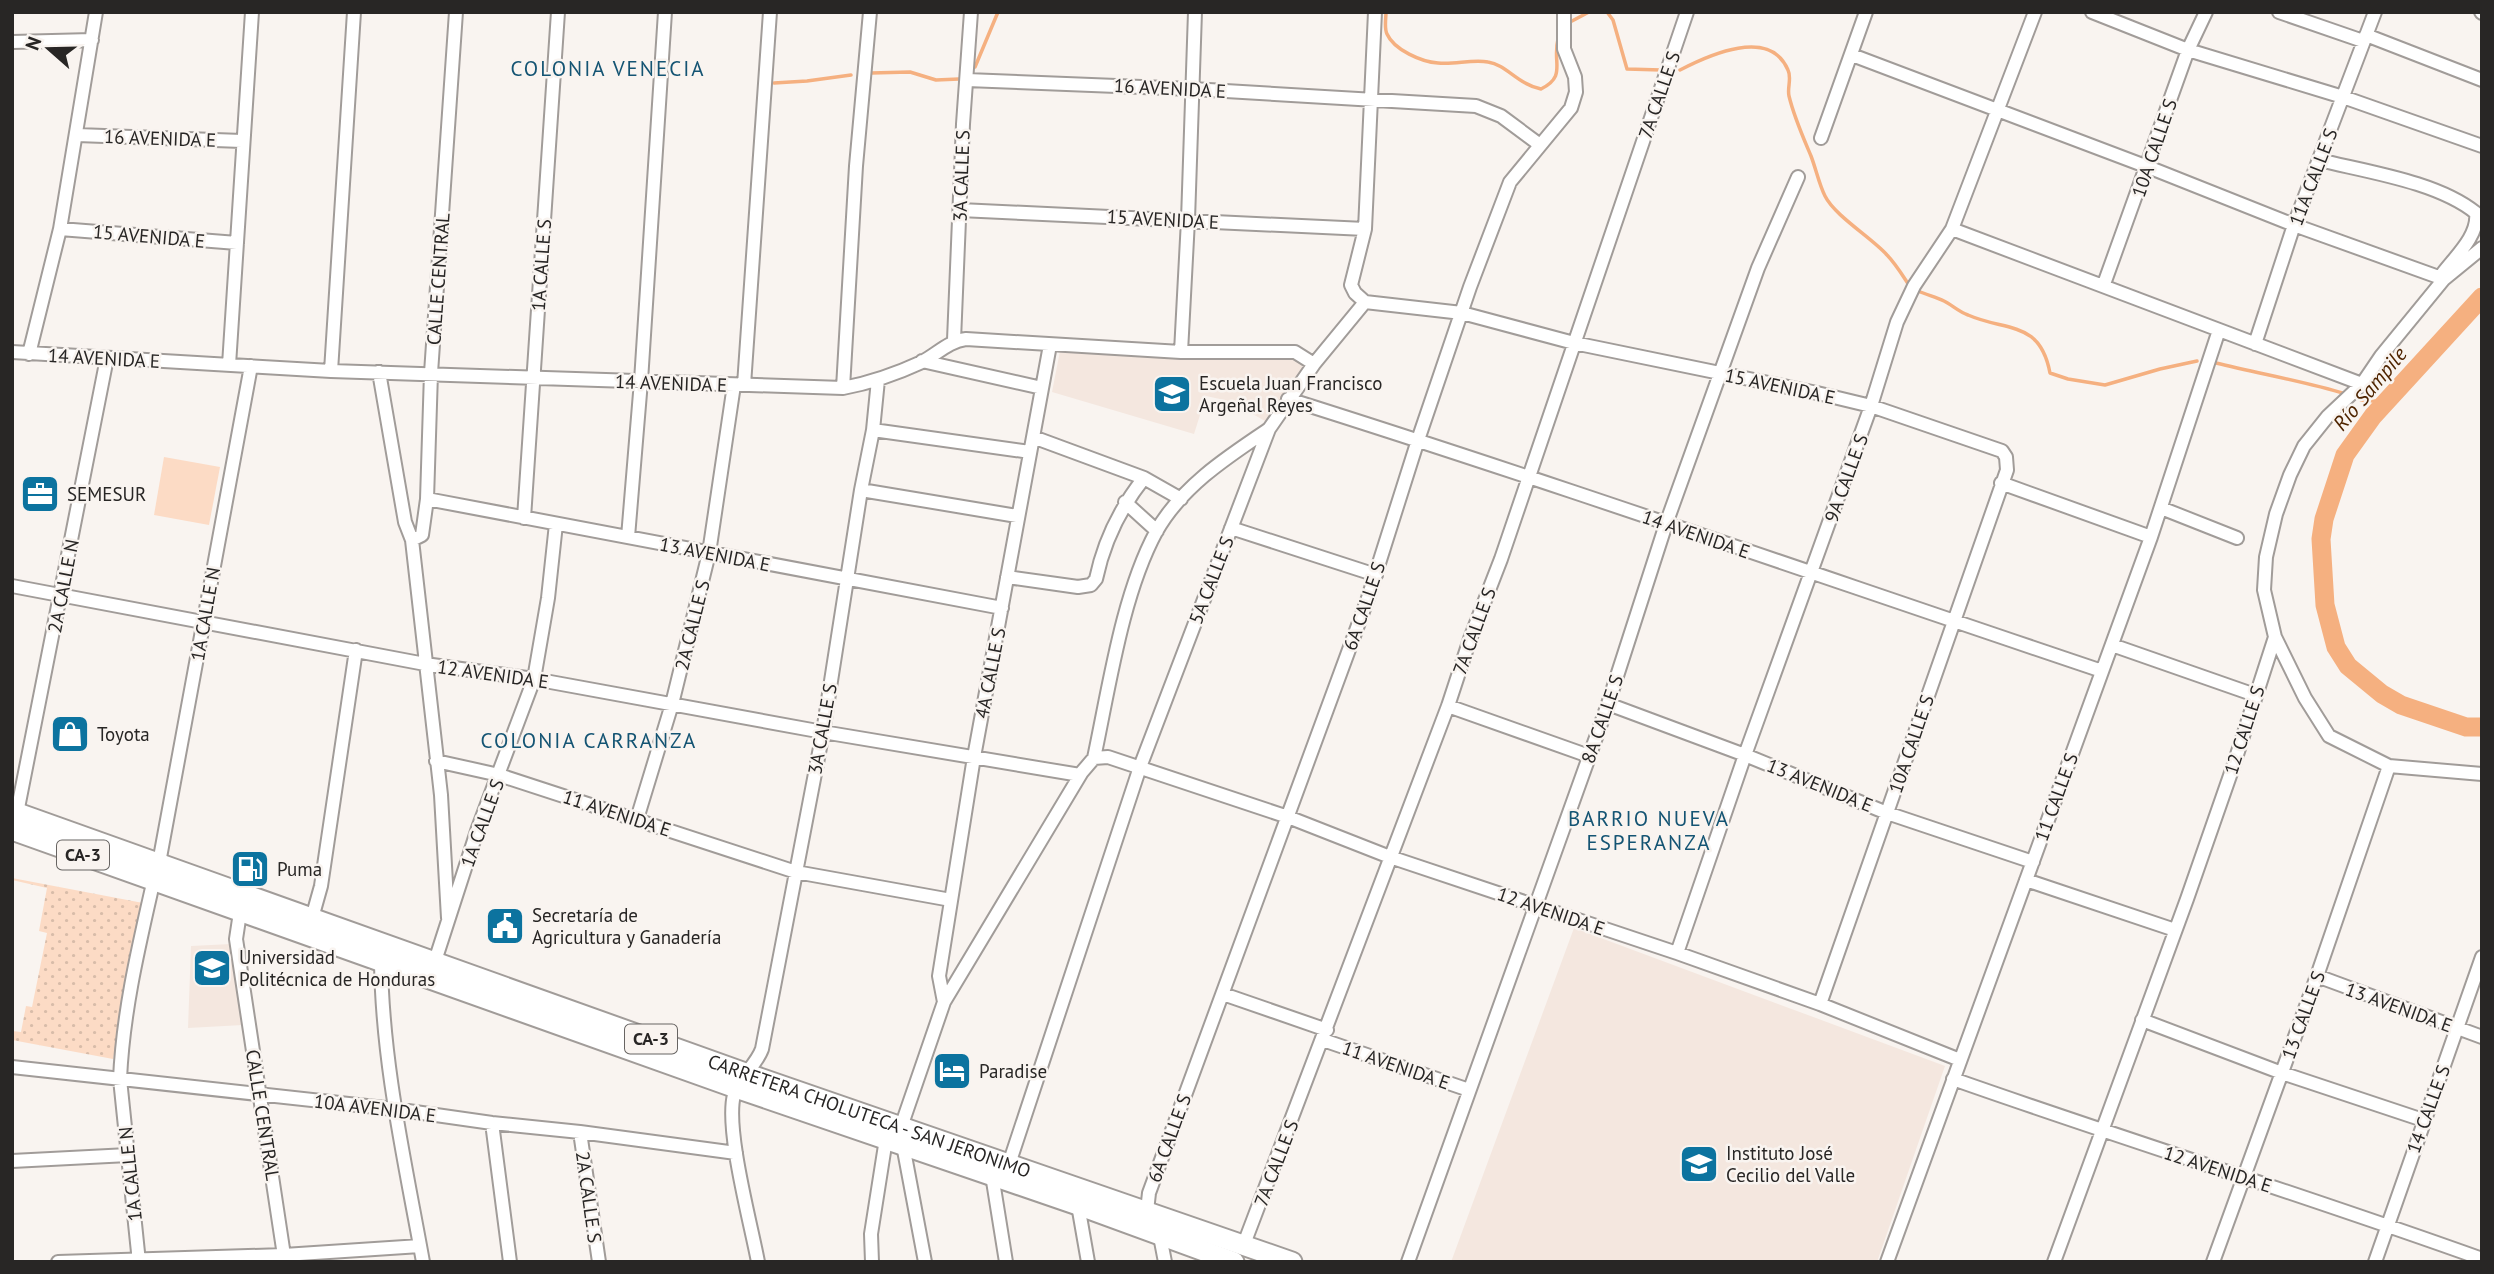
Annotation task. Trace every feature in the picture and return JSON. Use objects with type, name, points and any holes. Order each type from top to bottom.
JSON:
[{"type":"highway","name":"CARRETERA CHOLUTECA - SAN JERONIMO","points":[[14,818],[242,902],[381,960],[742,1081],[1078,1205],[1155,1220]]},
{"type":"highway","name":"CARRETERA CHOLUTECA - SAN JERONIMO","points":[[242,902],[312,918],[435,961],[742,1081]]},
{"type":"highway","name":"CARRETERA CHOLUTECA - SAN JERONIMO","points":[[897,1137],[1009,1164],[1239,1253],[1292,1262]]},
{"type":"street","points":[[29,354],[61,229],[96,12]]},
{"type":"street","points":[[229,365],[252,12]]},
{"type":"street","points":[[331,371],[354,12]]},
{"type":"street","name":"CALLE CENTRAL","points":[[412,540],[422,535],[427,499],[431,373],[456,12]]},
{"type":"street","name":"1A CALLE S","points":[[524,518],[558,12]]},
{"type":"street","points":[[628,537],[665,12]]},
{"type":"street","name":"2A CALLE S","points":[[637,819],[672,704],[709,553],[739,385],[770,12]]},
{"type":"street","points":[[842,388],[856,166],[870,12]]},
{"type":"street","name":"3A CALLE S","points":[[954,340],[971,12]]},
{"type":"street","points":[[1181,352],[1195,12]]},
{"type":"street","points":[[1365,302],[1351,285],[1365,229],[1375,12]]},
{"type":"street","name":"6A CALLE S","points":[[1155,1220],[1149,1193],[1376,575],[1418,440],[1510,182],[1571,108],[1576,92],[1575,77],[1564,49],[1564,12]]},
{"type":"street","name":"7A CALLE S","points":[[1239,1253],[1325,1035],[1448,706],[1687,12]]},
{"type":"street","points":[[1822,138],[1867,12]]},
{"type":"street","name":"9A CALLE S","points":[[1677,953],[1871,406],[1897,322],[1914,286],[1952,229],[2035,12]]},
{"type":"street","points":[[2092,12],[2188,50],[2343,97],[2482,146]]},
{"type":"street","name":"10A CALLE S","points":[[2104,285],[2188,50],[2206,12]]},
{"type":"street","points":[[2279,12],[2365,38],[2482,79]]},
{"type":"street","name":"11A CALLE S","points":[[2255,344],[2294,225],[2375,12]]},
{"type":"street","points":[[12,42],[92,40]]},
{"type":"street","points":[[1852,55],[2294,225],[2442,278]]},
{"type":"street","name":"16 AVENIDA E","points":[[967,79],[1476,106],[1501,116],[1540,145]]},
{"type":"street","name":"16 AVENIDA E","points":[[77,135],[242,141]]},
{"type":"street","points":[[2319,160],[2423,187],[2466,205],[2476,213],[2477,223],[2442,278],[2362,384],[2328,416],[2304,446],[2276,514],[2266,557],[2264,590],[2275,637],[2305,698],[2329,736],[2389,766],[2482,774]]},
{"type":"street","name":"8A CALLE S","points":[[1408,1262],[1608,704],[1666,524],[1720,373],[1758,268],[1798,177]]},
{"type":"street","name":"15 AVENIDA E","points":[[960,209],[1365,229]]},
{"type":"street","name":"15 AVENIDA E","points":[[61,229],[237,243]]},
{"type":"street","points":[[1952,229],[2362,384]]},
{"type":"street","points":[[2442,278],[2482,248]]},
{"type":"street","name":"15 AVENIDA E","points":[[1365,302],[1462,313],[1574,343],[1871,406],[2002,451],[2006,457],[2007,470],[2001,482]]},
{"type":"street","name":"5A CALLE S","points":[[1009,1164],[1140,767],[1269,429],[1314,364],[1365,302]]},
{"type":"street","name":"11 CALLE S","points":[[1887,1262],[2151,537],[2219,330]]},
{"type":"street","points":[[954,340],[1181,352],[1295,352],[1314,364]]},
{"type":"street","name":"14 AVENIDA E","points":[[12,352],[331,371],[842,388],[878,380],[922,362],[954,340]]},
{"type":"street","name":"4A CALLE S","points":[[944,1002],[939,976],[974,757],[1050,345]]},
{"type":"street","name":"2A CALLE N","points":[[14,818],[107,358]]},
{"type":"street","points":[[922,362],[1042,388]]},
{"type":"street","name":"1A CALLE N","points":[[138,1260],[120,1079],[121,1049],[135,964],[156,871],[251,366]]},
{"type":"street","points":[[379,372],[405,522],[412,540],[436,761],[449,918]]},
{"type":"street","name":"3A CALLE S","points":[[758,1262],[736,1153],[732,1108],[742,1081],[757,1062],[762,1049],[822,732],[873,430],[878,380]]},
{"type":"street","name":"14 AVENIDA E","points":[[1289,399],[1528,475],[1811,574],[2102,671]]},
{"type":"street","points":[[1101,758],[1122,625],[1143,561],[1157,531],[1181,499],[1217,464],[1269,429]]},
{"type":"street","points":[[873,430],[1030,452]]},
{"type":"street","points":[[1033,437],[1144,478],[1181,499]]},
{"type":"street","points":[[1007,577],[1078,587],[1091,585],[1096,579],[1117,517],[1144,478]]},
{"type":"street","points":[[2001,482],[2151,537]]},
{"type":"street","name":"10A CALLE S","points":[[1821,1004],[2001,482]]},
{"type":"street","points":[[861,490],[1017,516]]},
{"type":"street","name":"13 AVENIDA E","points":[[427,499],[1002,608]]},
{"type":"street","points":[[1125,502],[1157,531]]},
{"type":"street","points":[[2161,508],[2237,538]]},
{"type":"street","name":"1A CALLE S","points":[[435,961],[478,828],[534,679],[548,598],[556,524]]},
{"type":"street","points":[[1231,528],[1376,575]]},
{"type":"street","name":"12 AVENIDA E","points":[[12,586],[425,664],[534,679],[822,732],[1080,775]]},
{"type":"street","name":"12 CALLE S","points":[[2054,1262],[2233,767],[2275,637]]},
{"type":"street","points":[[2112,645],[2255,695]]},
{"type":"street","points":[[312,918],[321,886],[356,650]]},
{"type":"street","name":"13 AVENIDA E","points":[[1608,704],[1745,755],[1887,813],[2033,862]]},
{"type":"street","points":[[1448,706],[1589,756]]},
{"type":"street","name":"4A CALLE S","points":[[925,1262],[897,1137],[944,1002],[1080,775],[1101,758]]},
{"type":"street","name":"12 AVENIDA E","points":[[1101,758],[1140,767],[1288,817],[1390,857],[1677,953],[1821,1004],[1961,1060]]},
{"type":"street","name":"11 AVENIDA E","points":[[436,761],[499,775],[796,872],[951,900]]},
{"type":"street","name":"13 CALLE S","points":[[2213,1262],[2317,976],[2389,766]]},
{"type":"street","points":[[2026,880],[2175,930]]},
{"type":"street","name":"CALLE CENTRAL","points":[[242,902],[236,939],[285,1258]]},
{"type":"street","name":"14 CALLE S","points":[[2375,1262],[2482,957]]},
{"type":"street","points":[[381,960],[394,1109],[423,1262]]},
{"type":"street","name":"13 AVENIDA E","points":[[2317,976],[2482,1037]]},
{"type":"street","name":"11 AVENIDA E","points":[[1223,993],[1469,1090]]},
{"type":"street","points":[[2142,1020],[2282,1073],[2423,1120]]},
{"type":"street","name":"10A AVENIDA E","points":[[12,1068],[394,1109],[736,1153]]},
{"type":"street","name":"12 AVENIDA E","points":[[1953,1079],[2101,1132],[2245,1177],[2482,1259]]},
{"type":"street","points":[[492,1123],[510,1262]]},
{"type":"street","name":"2A CALLE S","points":[[580,1132],[599,1262]]},
{"type":"street","points":[[872,1262],[871,1234],[897,1137]]},
{"type":"street","points":[[12,1161],[128,1155]]},
{"type":"street","points":[[992,1175],[1006,1262]]},
{"type":"street","points":[[1078,1205],[1088,1262]]},
{"type":"street","points":[[1155,1220],[1165,1262]]},
{"type":"street","points":[[58,1262],[285,1258],[420,1246]]},
{"type":"shaded area","name":"Escuela Juan Francisco Argeñal Reyes","points":[[1060,351],[1200,359],[1292,355],[1305,366],[1267,422],[1229,401],[1206,396],[1194,434],[1052,392]]},
{"type":"shaded area","points":[[164,457],[220,467],[209,525],[154,515]]},
{"type":"shaded area","points":[[12,878],[143,903],[113,1059],[12,1040],[12,1031],[21,1032],[26,1006],[32,1007],[47,933],[39,931],[47,888]]},
{"type":"shaded area","name":"Instituto José Cecilio del Valle","points":[[1574,928],[1945,1066],[1877,1262],[1451,1262]]},
{"type":"shaded area","name":"Universidad Politécnica de Honduras","points":[[231,944],[243,1025],[188,1028],[191,946]]},
{"type":"waterway","points":[[975,67],[998,12]]},
{"type":"waterway","points":[[1386,12],[1387,34],[1409,54],[1438,63],[1488,62],[1541,89],[1549,84],[1556,74],[1558,39]]},
{"type":"waterway","points":[[1572,21],[1589,12]]},
{"type":"waterway","points":[[1607,12],[1613,20],[1627,69],[1661,70]]},
{"type":"waterway","points":[[1680,70],[1738,48],[1768,50],[1779,57],[1789,73],[1791,104],[1825,196],[1837,211],[1887,255],[1909,285]]},
{"type":"waterway","points":[[871,73],[910,72],[936,80],[959,79]]},
{"type":"waterway","points":[[774,83],[851,75]]},
{"type":"waterway","points":[[1918,291],[1944,301],[1965,314],[2020,330],[2038,344],[2050,373],[2068,379],[2105,385],[2197,361]]},
{"type":"waterway","name":"Río Sampile","points":[[2482,297],[2373,416],[2345,455],[2324,519],[2321,539],[2325,605],[2336,647],[2348,666],[2382,694],[2401,705],[2466,727],[2482,727]]},
{"type":"waterway","points":[[2216,363],[2346,394]]},
{"type":"waterway","points":[[2361,400],[2386,402]]},
{"type":"place","name":"Escuela Juan Francisco Argeñal Reyes","points":[[1172,394]]},
{"type":"place","name":"SEMESUR","points":[[40,494]]},
{"type":"place","name":"Toyota","points":[[70,734]]},
{"type":"place","name":"Puma","points":[[250,869]]},
{"type":"place","name":"Secretaría de Agricultura y Ganadería","points":[[505,926]]},
{"type":"place","name":"Universidad Politécnica de Honduras","points":[[212,968]]},
{"type":"place","name":"Paradise","points":[[952,1071]]},
{"type":"place","name":"Instituto José Cecilio del Valle","points":[[1699,1164]]},
{"type":"district","name":"COLONIA VENECIA","points":[[608,69]]},
{"type":"district","name":"COLONIA CARRANZA","points":[[589,741]]},
{"type":"district","name":"BARRIO NUEVA ESPERANZA","points":[[1649,831]]}]
